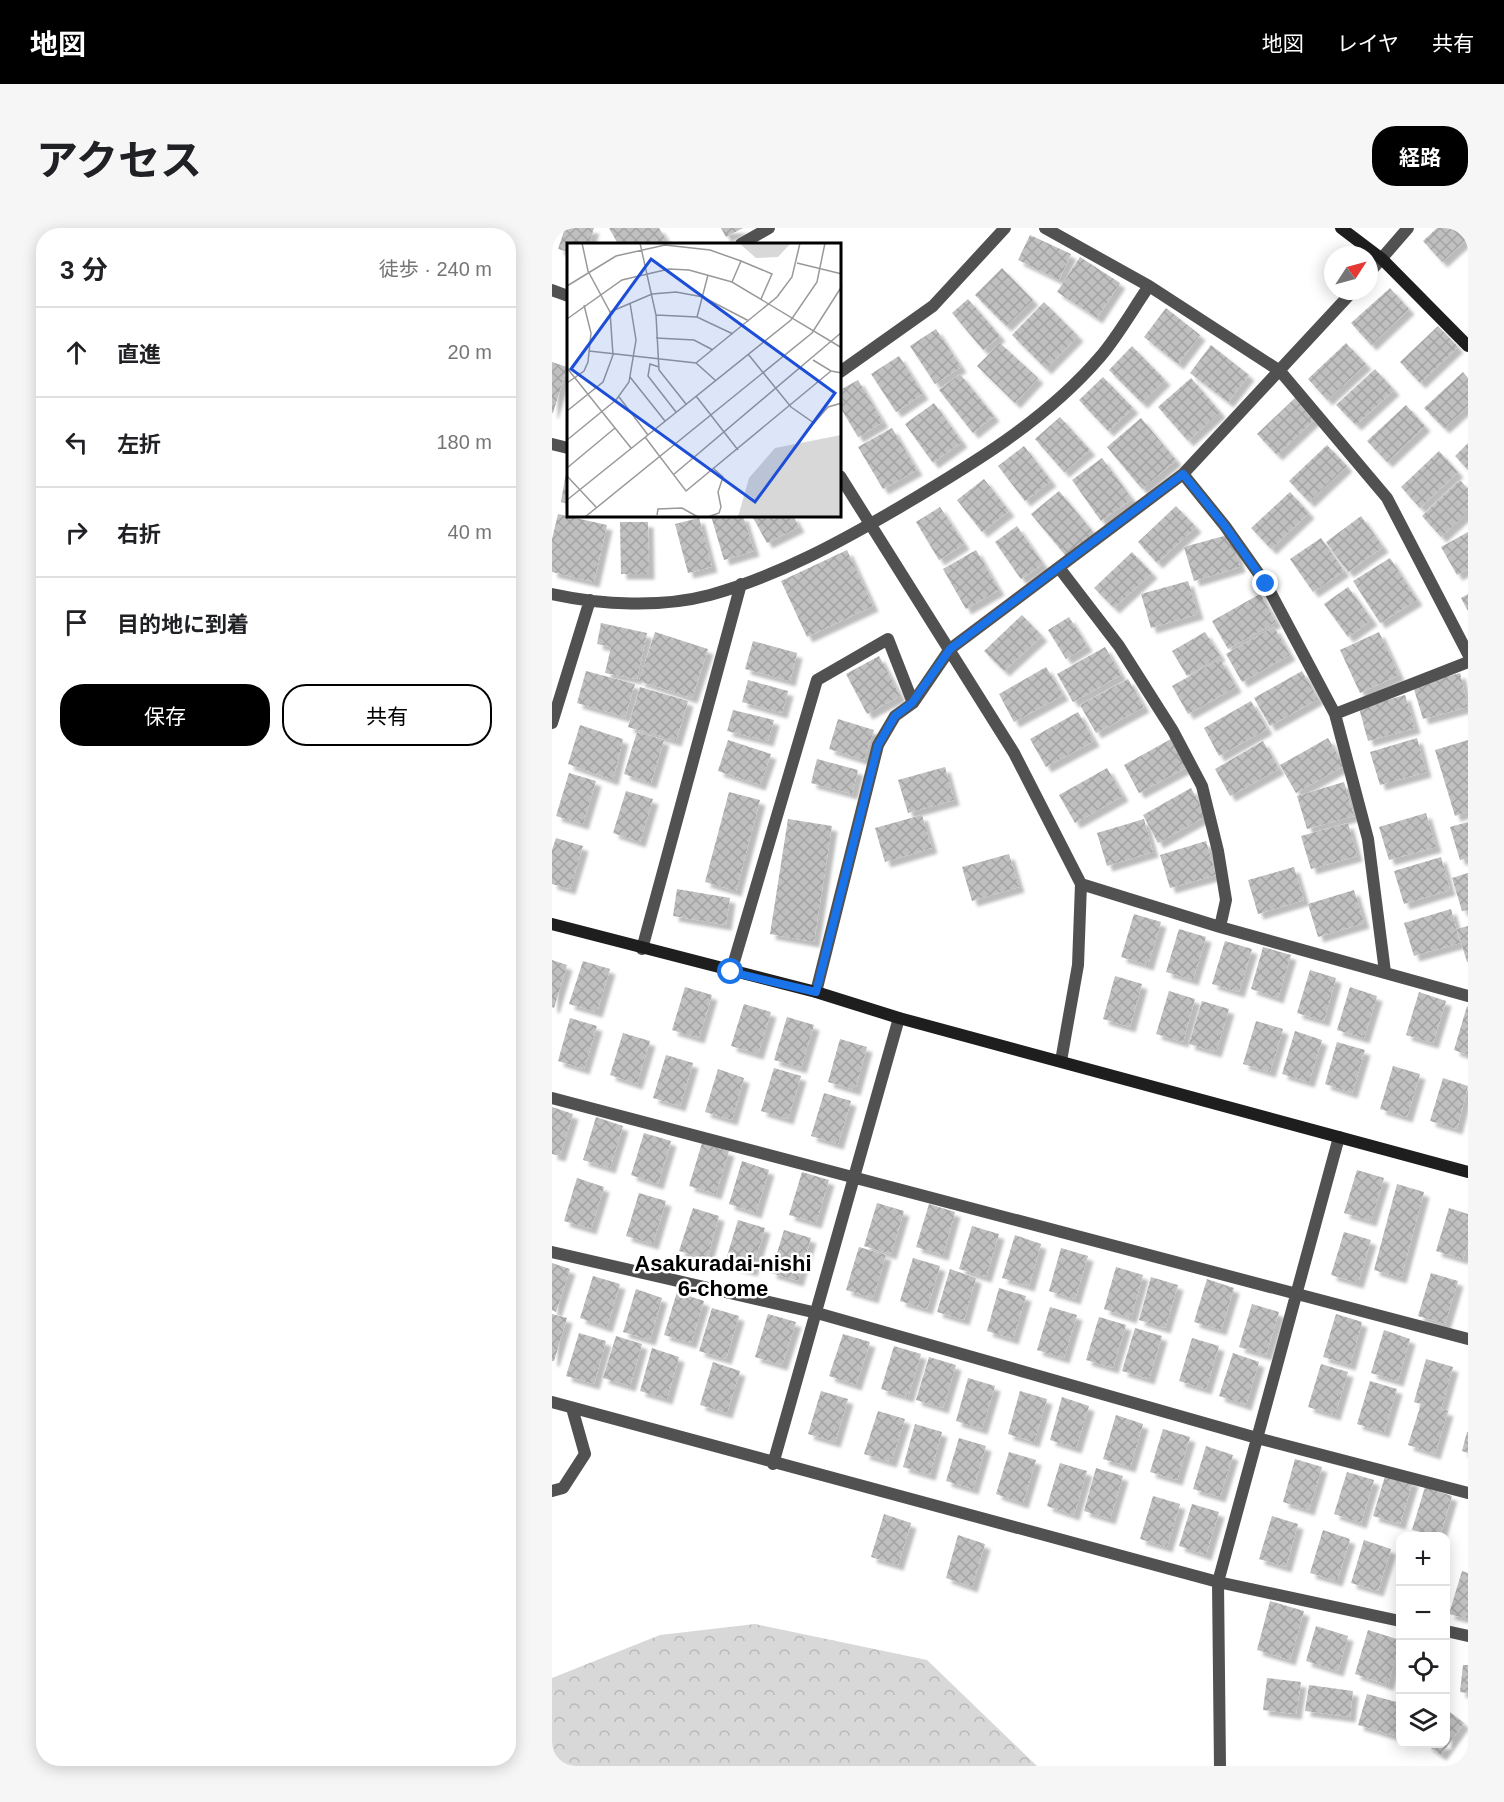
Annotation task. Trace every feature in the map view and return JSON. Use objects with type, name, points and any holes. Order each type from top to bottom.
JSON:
[{"type":"street","points":[[743,243],[769,228]]},
{"type":"street","points":[[842,371],[933,306],[1005,228]]},
{"type":"street","points":[[1045,228],[1149,286],[1280,371],[1388,498],[1468,654]]},
{"type":"street","points":[[1341,228],[1382,259],[1468,346]]},
{"type":"street","points":[[1378,263],[1408,228]]},
{"type":"street","points":[[552,594],[590,600],[646,603],[709,595],[795,564],[968,468],[1039,416],[1100,357],[1149,286]]},
{"type":"street","points":[[552,290],[567,296]]},
{"type":"street","points":[[816,992],[878,745],[895,716],[912,703],[950,649],[1060,569],[1183,474],[1345,300]]},
{"type":"street","points":[[552,444],[567,448]]},
{"type":"street","points":[[1183,474],[1225,526],[1266,584],[1335,714],[1368,839],[1385,972]]},
{"type":"street","points":[[842,479],[1014,753],[1081,884],[1078,965],[1060,1061]]},
{"type":"street","points":[[1060,569],[1119,646],[1173,730],[1202,786],[1218,851],[1226,900],[1220,927]]},
{"type":"street","points":[[642,949],[741,584]]},
{"type":"street","points":[[552,723],[590,600]]},
{"type":"street","points":[[731,972],[818,680],[888,639],[912,703]]},
{"type":"street","points":[[1335,714],[1468,662]]},
{"type":"street","points":[[1081,884],[1220,927],[1468,996]]},
{"type":"street","points":[[552,924],[731,972],[816,992],[899,1018],[1468,1172]]},
{"type":"street","points":[[773,1464],[899,1018]]},
{"type":"street","points":[[552,1098],[1468,1339]]},
{"type":"street","points":[[1221,1766],[1218,1582],[1339,1137]]},
{"type":"street","points":[[552,1252],[817,1313],[1257,1438],[1468,1493]]},
{"type":"street","points":[[552,1402],[773,1464],[1218,1582],[1396,1620]]},
{"type":"street","points":[[552,1491],[563,1488],[585,1454],[572,1408]]},
{"type":"street","points":[[1450,1632],[1468,1636]]},
{"type":"green space","points":[[755,1624],[927,1660],[1037,1766],[552,1766],[552,1678],[660,1635]]},
{"type":"building","points":[[565,228],[594,228],[589,243],[567,243],[567,252],[558,249]]},
{"type":"building","points":[[609,228],[659,228],[668,243],[617,243]]},
{"type":"building","points":[[721,228],[743,228],[726,237]]},
{"type":"building","points":[[1437,228],[1468,228],[1468,238],[1442,262],[1423,241]]},
{"type":"building","points":[[1030,235],[1071,254],[1059,280],[1018,260]]},
{"type":"building","points":[[1080,257],[1120,283],[1097,318],[1057,292]]},
{"type":"building","points":[[1002,268],[1033,300],[1006,326],[975,295]]},
{"type":"building","points":[[1390,288],[1409,309],[1371,345],[1351,323]]},
{"type":"building","points":[[968,299],[1000,336],[983,350],[952,313]]},
{"type":"building","points":[[1044,302],[1078,336],[1046,369],[1012,335]]},
{"type":"building","points":[[1166,308],[1200,335],[1178,364],[1144,337]]},
{"type":"building","points":[[1438,326],[1458,347],[1420,383],[1400,362]]},
{"type":"building","points":[[936,329],[961,367],[935,384],[910,346]]},
{"type":"building","points":[[1000,343],[1038,378],[1015,403],[977,366]]},
{"type":"building","points":[[1346,343],[1366,364],[1327,400],[1308,379]]},
{"type":"building","points":[[1211,345],[1249,375],[1228,402],[1190,373]]},
{"type":"building","points":[[1132,346],[1165,380],[1142,403],[1109,370]]},
{"type":"building","points":[[899,356],[923,394],[896,412],[871,374]]},
{"type":"building","points":[[552,362],[567,367],[553,413],[552,413]]},
{"type":"building","points":[[1375,369],[1394,390],[1356,425],[1336,405]]},
{"type":"building","points":[[1463,372],[1468,378],[1468,406],[1444,428],[1424,408]]},
{"type":"building","points":[[960,374],[994,416],[973,433],[939,390]]},
{"type":"building","points":[[1103,377],[1133,408],[1108,431],[1079,400]]},
{"type":"building","points":[[1191,378],[1220,412],[1188,441],[1158,407]]},
{"type":"building","points":[[858,380],[883,422],[858,437],[842,410],[842,389]]},
{"type":"building","points":[[1295,398],[1315,419],[1277,455],[1257,434]]},
{"type":"building","points":[[934,403],[962,442],[933,463],[905,424]]},
{"type":"building","points":[[1406,405],[1425,426],[1387,462],[1367,441]]},
{"type":"building","points":[[1060,417],[1090,450],[1064,472],[1035,439]]},
{"type":"building","points":[[1141,418],[1176,460],[1142,489],[1107,447]]},
{"type":"building","points":[[892,428],[917,470],[883,489],[858,447]]},
{"type":"building","points":[[1468,443],[1468,470],[1455,456]]},
{"type":"building","points":[[1327,445],[1347,466],[1309,502],[1289,481]]},
{"type":"building","points":[[1024,446],[1051,481],[1025,501],[998,466]]},
{"type":"building","points":[[1439,451],[1458,472],[1420,508],[1401,487]]},
{"type":"building","points":[[1102,458],[1132,499],[1101,521],[1072,480]]},
{"type":"building","points":[[567,467],[567,504],[561,502]]},
{"type":"building","points":[[984,479],[1009,511],[982,532],[957,500]]},
{"type":"building","points":[[1460,480],[1468,489],[1468,512],[1441,537],[1422,516]]},
{"type":"building","points":[[1059,491],[1094,533],[1066,556],[1031,514]]},
{"type":"building","points":[[1290,492],[1309,513],[1271,549],[1251,528]]},
{"type":"building","points":[[1176,506],[1196,527],[1157,563],[1138,542]]},
{"type":"building","points":[[940,507],[964,544],[939,560],[916,522]]},
{"type":"building","points":[[558,514],[567,516],[567,518],[607,525],[594,582],[552,572],[552,539]]},
{"type":"building","points":[[1361,516],[1383,547],[1348,572],[1326,542]]},
{"type":"building","points":[[699,518],[712,567],[688,573],[675,524]]},
{"type":"building","points":[[712,518],[744,518],[754,551],[724,560]]},
{"type":"building","points":[[753,518],[794,518],[799,527],[767,543]]},
{"type":"building","points":[[620,522],[648,522],[649,574],[621,574]]},
{"type":"building","points":[[1017,526],[1043,564],[1021,579],[995,542]]},
{"type":"building","points":[[1468,532],[1468,569],[1457,575],[1441,547]]},
{"type":"building","points":[[1231,534],[1240,567],[1194,581],[1184,547]]},
{"type":"building","points":[[1321,538],[1344,571],[1313,592],[1290,559]]},
{"type":"building","points":[[847,550],[873,606],[807,637],[781,581]]},
{"type":"building","points":[[976,550],[999,590],[966,609],[943,569]]},
{"type":"building","points":[[1132,552],[1152,573],[1114,608],[1094,588]]},
{"type":"building","points":[[1390,558],[1417,600],[1380,623],[1353,581]]},
{"type":"building","points":[[1188,581],[1198,614],[1151,628],[1141,594]]},
{"type":"building","points":[[1348,587],[1372,620],[1348,637],[1324,604]]},
{"type":"building","points":[[1260,594],[1276,622],[1228,649],[1212,621]]},
{"type":"building","points":[[1468,594],[1468,611],[1461,598]]},
{"type":"building","points":[[1022,615],[1042,636],[1004,671],[984,651]]},
{"type":"building","points":[[1069,617],[1087,646],[1066,659],[1048,630]]},
{"type":"building","points":[[601,623],[647,633],[637,679],[605,673],[611,647],[597,644]]},
{"type":"building","points":[[1274,627],[1290,655],[1242,682],[1226,654]]},
{"type":"building","points":[[655,632],[708,649],[692,698],[639,681]]},
{"type":"building","points":[[1205,632],[1220,656],[1187,676],[1172,651]]},
{"type":"building","points":[[1379,632],[1399,675],[1360,693],[1340,650]]},
{"type":"building","points":[[753,641],[797,653],[790,681],[745,669]]},
{"type":"building","points":[[1105,647],[1121,675],[1073,702],[1057,674]]},
{"type":"building","points":[[879,656],[900,696],[867,714],[846,674]]},
{"type":"building","points":[[1220,659],[1236,687],[1188,714],[1172,686]]},
{"type":"building","points":[[1046,667],[1063,695],[1014,722],[999,694]]},
{"type":"building","points":[[586,671],[635,684],[625,717],[577,703]]},
{"type":"building","points":[[1302,671],[1318,699],[1270,726],[1254,698]]},
{"type":"building","points":[[1460,673],[1468,707],[1423,719],[1413,686]]},
{"type":"building","points":[[1128,679],[1144,707],[1096,733],[1080,705]]},
{"type":"building","points":[[748,680],[788,691],[782,713],[742,702]]},
{"type":"building","points":[[640,687],[688,701],[676,741],[628,727]]},
{"type":"building","points":[[1405,695],[1415,728],[1368,741],[1359,708]]},
{"type":"building","points":[[1251,701],[1267,729],[1219,756],[1204,728]]},
{"type":"building","points":[[733,710],[774,720],[768,741],[727,731]]},
{"type":"building","points":[[1078,712],[1094,741],[1046,767],[1030,739]]},
{"type":"building","points":[[838,719],[874,730],[864,760],[829,749]]},
{"type":"building","points":[[580,725],[623,739],[613,780],[568,764]]},
{"type":"building","points":[[637,732],[664,740],[651,783],[624,774]]},
{"type":"building","points":[[1328,738],[1344,766],[1296,793],[1280,765]]},
{"type":"building","points":[[1417,738],[1426,772],[1380,785],[1370,752]]},
{"type":"building","points":[[1171,739],[1187,767],[1139,793],[1124,765]]},
{"type":"building","points":[[728,740],[771,754],[760,785],[718,771]]},
{"type":"building","points":[[1468,740],[1468,812],[1455,816],[1435,750]]},
{"type":"building","points":[[1263,741],[1279,769],[1230,796],[1215,769]]},
{"type":"building","points":[[817,759],[858,770],[852,794],[811,783]]},
{"type":"building","points":[[945,767],[954,800],[908,813],[898,780]]},
{"type":"building","points":[[1107,768],[1123,796],[1075,823],[1059,795]]},
{"type":"building","points":[[569,773],[596,781],[583,824],[556,816]]},
{"type":"building","points":[[1344,782],[1354,816],[1307,829],[1297,796]]},
{"type":"building","points":[[1191,788],[1206,816],[1158,843],[1143,815]]},
{"type":"building","points":[[626,791],[653,799],[640,842],[613,833]]},
{"type":"building","points":[[729,792],[760,800],[736,891],[705,882]]},
{"type":"building","points":[[1426,813],[1436,847],[1389,860],[1379,827]]},
{"type":"building","points":[[922,815],[932,848],[885,862],[875,828]]},
{"type":"building","points":[[788,819],[832,826],[814,942],[770,934]]},
{"type":"building","points":[[1144,819],[1153,852],[1107,866],[1097,833]]},
{"type":"building","points":[[1468,822],[1468,858],[1460,860],[1450,827]]},
{"type":"building","points":[[1348,823],[1357,856],[1311,869],[1301,836]]},
{"type":"building","points":[[556,838],[583,846],[570,889],[552,884],[552,850]]},
{"type":"building","points":[[1206,841],[1216,875],[1170,888],[1160,855]]},
{"type":"building","points":[[1009,854],[1019,887],[972,901],[962,867]]},
{"type":"building","points":[[1441,857],[1450,890],[1404,904],[1394,871]]},
{"type":"building","points":[[1294,867],[1304,900],[1258,914],[1248,880]]},
{"type":"building","points":[[1468,873],[1468,910],[1462,911],[1452,878]]},
{"type":"building","points":[[677,889],[730,898],[726,925],[673,916]]},
{"type":"building","points":[[1354,890],[1364,923],[1318,937],[1308,904]]},
{"type":"building","points":[[1451,909],[1460,943],[1414,956],[1404,923]]},
{"type":"building","points":[[1134,914],[1161,922],[1148,965],[1121,957]]},
{"type":"building","points":[[1468,926],[1468,962],[1467,962],[1457,929]]},
{"type":"building","points":[[1179,929],[1206,937],[1193,980],[1166,972]]},
{"type":"building","points":[[1225,941],[1252,949],[1239,992],[1212,984]]},
{"type":"building","points":[[1263,947],[1291,955],[1278,998],[1251,989]]},
{"type":"building","points":[[552,960],[567,965],[554,1008],[552,1007]]},
{"type":"building","points":[[583,961],[610,969],[597,1012],[569,1004]]},
{"type":"building","points":[[1310,970],[1336,978],[1324,1021],[1297,1013]]},
{"type":"building","points":[[1115,976],[1142,984],[1130,1027],[1103,1019]]},
{"type":"building","points":[[685,987],[712,995],[699,1038],[672,1030]]},
{"type":"building","points":[[1350,987],[1377,996],[1364,1038],[1337,1030]]},
{"type":"building","points":[[1169,991],[1195,999],[1183,1042],[1156,1034]]},
{"type":"building","points":[[1419,992],[1446,1001],[1433,1043],[1406,1035]]},
{"type":"building","points":[[1202,1001],[1229,1009],[1216,1052],[1189,1044]]},
{"type":"building","points":[[744,1004],[771,1012],[758,1054],[731,1046]]},
{"type":"building","points":[[1468,1007],[1468,1055],[1454,1050]]},
{"type":"building","points":[[787,1017],[814,1025],[801,1068],[774,1060]]},
{"type":"building","points":[[570,1018],[597,1026],[584,1069],[558,1061]]},
{"type":"building","points":[[1256,1021],[1283,1029],[1270,1072],[1243,1064]]},
{"type":"building","points":[[1295,1031],[1322,1040],[1309,1082],[1282,1074]]},
{"type":"building","points":[[623,1033],[650,1041],[637,1084],[610,1075]]},
{"type":"building","points":[[840,1039],[867,1047],[855,1090],[828,1082]]},
{"type":"building","points":[[1337,1042],[1365,1050],[1352,1093],[1325,1084]]},
{"type":"building","points":[[666,1055],[693,1063],[680,1106],[653,1098]]},
{"type":"building","points":[[1393,1066],[1420,1074],[1407,1117],[1380,1109]]},
{"type":"building","points":[[774,1068],[801,1076],[788,1119],[761,1111]]},
{"type":"building","points":[[718,1069],[744,1078],[732,1120],[705,1112]]},
{"type":"building","points":[[1443,1078],[1468,1086],[1457,1129],[1430,1121]]},
{"type":"building","points":[[824,1093],[851,1101],[838,1144],[811,1136]]},
{"type":"building","points":[[552,1107],[573,1114],[560,1156],[552,1154]]},
{"type":"building","points":[[596,1117],[623,1126],[610,1168],[583,1160]]},
{"type":"building","points":[[644,1133],[671,1141],[658,1184],[631,1175]]},
{"type":"building","points":[[702,1143],[729,1151],[716,1194],[689,1186]]},
{"type":"building","points":[[742,1161],[769,1170],[756,1213],[729,1204]]},
{"type":"building","points":[[1357,1170],[1384,1178],[1371,1221],[1344,1213]]},
{"type":"building","points":[[802,1172],[829,1180],[816,1223],[789,1215]]},
{"type":"building","points":[[577,1178],[604,1187],[591,1229],[564,1221]]},
{"type":"building","points":[[1397,1184],[1424,1192],[1401,1278],[1374,1270]]},
{"type":"building","points":[[639,1193],[666,1201],[653,1244],[626,1236]]},
{"type":"building","points":[[877,1203],[904,1211],[891,1254],[864,1246]]},
{"type":"building","points":[[929,1204],[955,1212],[943,1255],[916,1247]]},
{"type":"building","points":[[693,1208],[719,1216],[707,1259],[679,1251]]},
{"type":"building","points":[[1449,1208],[1468,1214],[1468,1243],[1463,1259],[1436,1251]]},
{"type":"building","points":[[738,1220],[765,1228],[752,1271],[725,1263]]},
{"type":"building","points":[[972,1226],[999,1234],[986,1277],[959,1269]]},
{"type":"building","points":[[784,1230],[811,1238],[798,1281],[771,1273]]},
{"type":"building","points":[[1344,1232],[1371,1240],[1358,1283],[1331,1275]]},
{"type":"building","points":[[1015,1235],[1041,1244],[1029,1286],[1002,1278]]},
{"type":"building","points":[[859,1247],[886,1255],[873,1298],[846,1290]]},
{"type":"building","points":[[1061,1248],[1088,1256],[1075,1299],[1049,1291]]},
{"type":"building","points":[[913,1258],[940,1266],[927,1309],[900,1301]]},
{"type":"building","points":[[552,1263],[570,1269],[556,1312],[552,1310]]},
{"type":"building","points":[[1116,1267],[1143,1275],[1131,1318],[1104,1309]]},
{"type":"building","points":[[950,1269],[976,1278],[964,1320],[937,1312]]},
{"type":"building","points":[[1431,1273],[1458,1281],[1445,1324],[1418,1316]]},
{"type":"building","points":[[593,1276],[620,1284],[607,1327],[580,1318]]},
{"type":"building","points":[[1151,1277],[1178,1285],[1165,1328],[1139,1320]]},
{"type":"building","points":[[1207,1279],[1234,1288],[1221,1330],[1194,1322]]},
{"type":"building","points":[[999,1288],[1026,1296],[1013,1339],[987,1331]]},
{"type":"building","points":[[636,1289],[662,1298],[650,1340],[623,1332]]},
{"type":"building","points":[[677,1292],[704,1301],[691,1343],[664,1335]]},
{"type":"building","points":[[1252,1304],[1279,1312],[1266,1355],[1239,1347]]},
{"type":"building","points":[[1050,1307],[1077,1315],[1064,1358],[1037,1350]]},
{"type":"building","points":[[712,1308],[739,1316],[726,1359],[699,1351]]},
{"type":"building","points":[[552,1314],[567,1318],[554,1361],[552,1361]]},
{"type":"building","points":[[768,1314],[796,1322],[782,1365],[755,1357]]},
{"type":"building","points":[[1336,1314],[1362,1322],[1350,1365],[1323,1357]]},
{"type":"building","points":[[1099,1317],[1126,1325],[1113,1368],[1086,1360]]},
{"type":"building","points":[[1135,1328],[1162,1336],[1149,1379],[1122,1371]]},
{"type":"building","points":[[1384,1330],[1410,1339],[1398,1381],[1371,1373]]},
{"type":"building","points":[[579,1333],[606,1341],[594,1384],[566,1376]]},
{"type":"building","points":[[843,1334],[870,1342],[856,1385],[829,1376]]},
{"type":"building","points":[[616,1336],[642,1344],[630,1386],[603,1378]]},
{"type":"building","points":[[1192,1338],[1219,1346],[1206,1389],[1179,1381]]},
{"type":"building","points":[[894,1346],[921,1354],[908,1397],[881,1389]]},
{"type":"building","points":[[652,1348],[679,1357],[667,1399],[640,1391]]},
{"type":"building","points":[[1233,1353],[1259,1362],[1246,1405],[1219,1396]]},
{"type":"building","points":[[929,1357],[956,1365],[943,1408],[916,1400]]},
{"type":"building","points":[[1426,1359],[1453,1367],[1441,1409],[1448,1411],[1435,1454],[1408,1445],[1421,1404],[1414,1402]]},
{"type":"building","points":[[713,1362],[740,1371],[727,1413],[700,1405]]},
{"type":"building","points":[[1321,1364],[1348,1372],[1335,1415],[1308,1407]]},
{"type":"building","points":[[968,1378],[995,1386],[982,1429],[956,1421]]},
{"type":"building","points":[[1370,1381],[1397,1389],[1384,1432],[1357,1424]]},
{"type":"building","points":[[821,1391],[848,1399],[835,1442],[808,1434]]},
{"type":"building","points":[[1020,1391],[1047,1399],[1034,1442],[1008,1434]]},
{"type":"building","points":[[1062,1397],[1089,1406],[1076,1448],[1050,1440]]},
{"type":"building","points":[[878,1411],[905,1419],[891,1462],[864,1454]]},
{"type":"building","points":[[1116,1415],[1143,1424],[1130,1467],[1103,1459]]},
{"type":"building","points":[[915,1424],[942,1432],[930,1475],[903,1467]]},
{"type":"building","points":[[1163,1429],[1190,1437],[1177,1480],[1150,1472]]},
{"type":"building","points":[[1468,1432],[1468,1453],[1462,1451]]},
{"type":"building","points":[[959,1438],[986,1446],[973,1489],[946,1481]]},
{"type":"building","points":[[1206,1446],[1233,1455],[1220,1497],[1193,1489]]},
{"type":"building","points":[[1009,1452],[1036,1460],[1023,1503],[996,1494]]},
{"type":"building","points":[[1295,1459],[1322,1467],[1309,1510],[1283,1502]]},
{"type":"building","points":[[1060,1463],[1087,1471],[1074,1515],[1047,1506]]},
{"type":"building","points":[[1096,1468],[1123,1476],[1110,1519],[1084,1511]]},
{"type":"building","points":[[1347,1472],[1374,1480],[1361,1523],[1334,1514]]},
{"type":"building","points":[[1386,1473],[1413,1481],[1400,1524],[1373,1516]]},
{"type":"building","points":[[1425,1487],[1452,1496],[1441,1532],[1412,1530]]},
{"type":"building","points":[[1153,1496],[1180,1504],[1167,1547],[1140,1539]]},
{"type":"building","points":[[1192,1504],[1219,1512],[1206,1555],[1179,1546]]},
{"type":"building","points":[[884,1514],[911,1523],[898,1565],[871,1557]]},
{"type":"building","points":[[1272,1516],[1298,1524],[1286,1567],[1259,1559]]},
{"type":"building","points":[[1323,1530],[1350,1539],[1337,1581],[1310,1573]]},
{"type":"building","points":[[958,1535],[985,1544],[972,1587],[946,1578]]},
{"type":"building","points":[[1364,1540],[1391,1549],[1378,1591],[1351,1583]]},
{"type":"building","points":[[1462,1571],[1468,1573],[1468,1619],[1450,1614]]},
{"type":"building","points":[[1270,1601],[1304,1611],[1290,1660],[1257,1650]]},
{"type":"building","points":[[1316,1626],[1348,1636],[1338,1671],[1306,1661]]},
{"type":"building","points":[[1368,1630],[1396,1639],[1396,1655],[1388,1685],[1355,1674]]},
{"type":"building","points":[[1463,1665],[1468,1665],[1468,1693],[1460,1692]]},
{"type":"building","points":[[1267,1678],[1301,1682],[1296,1714],[1263,1710]]},
{"type":"building","points":[[1309,1685],[1353,1691],[1350,1717],[1305,1711]]},
{"type":"building","points":[[1367,1694],[1396,1702],[1396,1736],[1358,1725]]},
{"type":"building","points":[[1450,1712],[1464,1723],[1450,1742]]},
{"type":"building","points":[[1431,1748],[1446,1748],[1441,1755]]},
{"type":"district","name":"Asakuradai-nishi 6-chome","points":[[723,1276]]},
{"type":"route","points":[[731,972],[816,992],[878,745],[895,716],[912,703],[950,649],[1060,569],[1183,474],[1225,526],[1266,584]]}]
